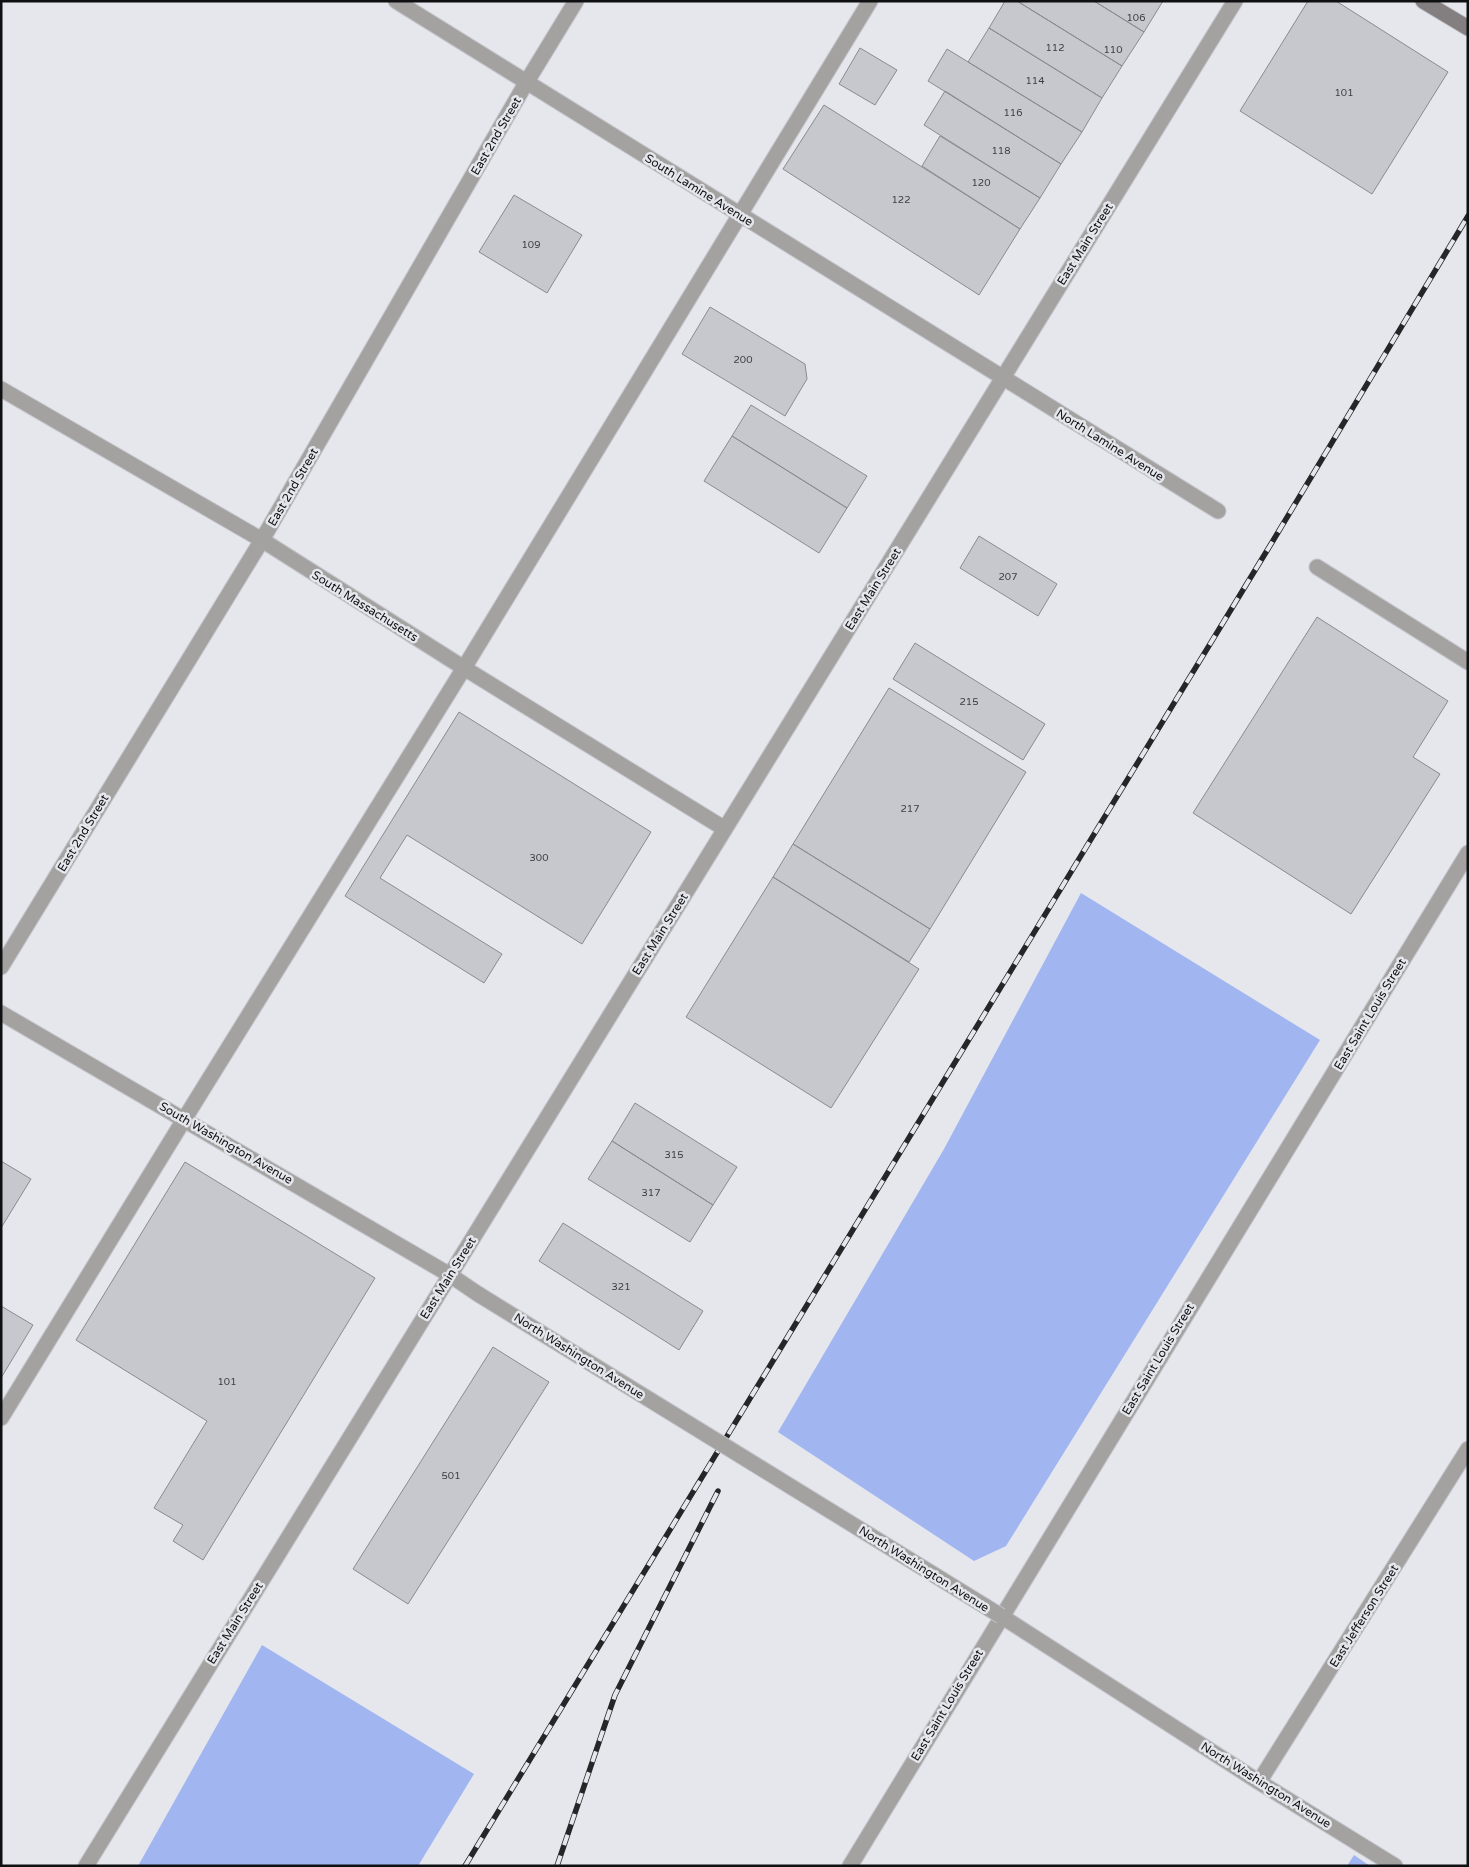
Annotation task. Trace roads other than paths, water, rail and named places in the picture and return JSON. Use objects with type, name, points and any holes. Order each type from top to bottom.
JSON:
[{"type":"main road","points":[[1423,1],[1468,28]]},
{"type":"street","name":"South Lamine Avenue","points":[[396,1],[1002,378]]},
{"type":"street","name":"East 2nd Street","points":[[1,967],[262,540],[526,83],[576,1]]},
{"type":"street","points":[[1,1418],[464,668],[870,1]]},
{"type":"street","name":"East Main Street","points":[[86,1866],[1234,1]]},
{"type":"street","name":"North Lamine Avenue","points":[[1002,378],[1218,512]]},
{"type":"street","name":"South Massachusetts","points":[[1,390],[262,540],[464,668],[725,829]]},
{"type":"street","points":[[1317,568],[1465,656]]},
{"type":"street","name":"East Saint Louis Street","points":[[850,1866],[1468,853]]},
{"type":"street","name":"South Washington Avenue","points":[[1,1013],[185,1118],[450,1275]]},
{"type":"street","name":"North Washington Avenue","points":[[450,1275],[1001,1616],[1395,1866]]},
{"type":"street","name":"East Jefferson Street","points":[[1260,1782],[1468,1449]]},
{"type":"railway","points":[[465,1866],[1271,544],[1468,216]]},
{"type":"railway","points":[[557,1866],[615,1695],[718,1491]]}]
